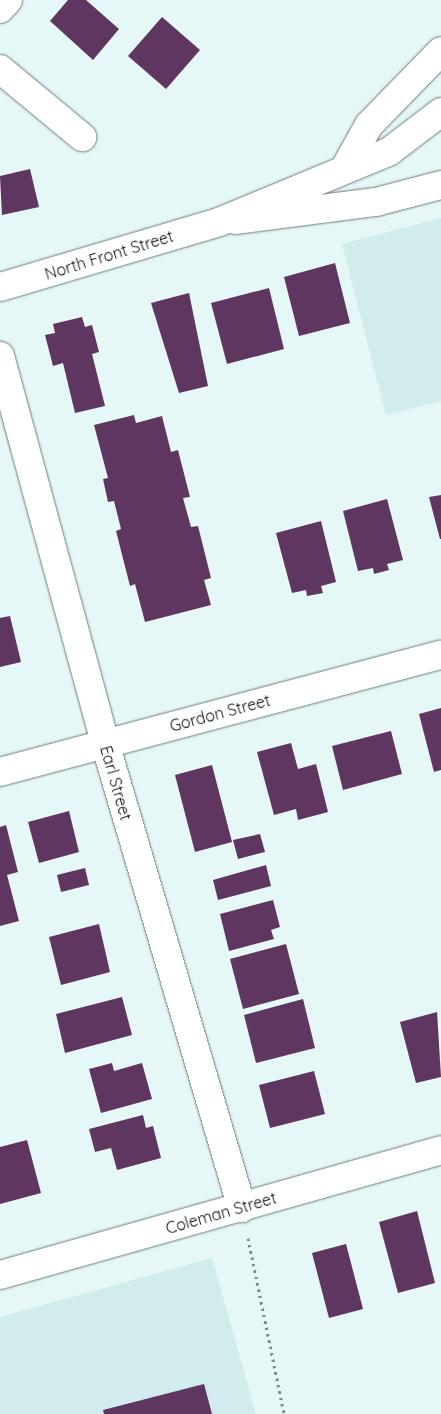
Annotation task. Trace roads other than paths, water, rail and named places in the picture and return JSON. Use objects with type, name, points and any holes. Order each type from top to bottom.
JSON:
[{"type":"street","points":[[0,9],[8,0]]},
{"type":"street","points":[[346,166],[370,125],[441,51]]},
{"type":"street","points":[[0,69],[82,136]]},
{"type":"street","name":"North Front Street","points":[[0,288],[219,222],[346,166],[390,151],[441,112]]},
{"type":"street","name":"North Front Street","points":[[219,222],[376,202],[441,185]]},
{"type":"street","name":"Earl Street","points":[[0,356],[105,743],[242,1208]]},
{"type":"street","name":"Gordon Street","points":[[0,772],[441,655]]},
{"type":"street","name":"Coleman Street","points":[[0,1275],[242,1208],[441,1150]]}]
